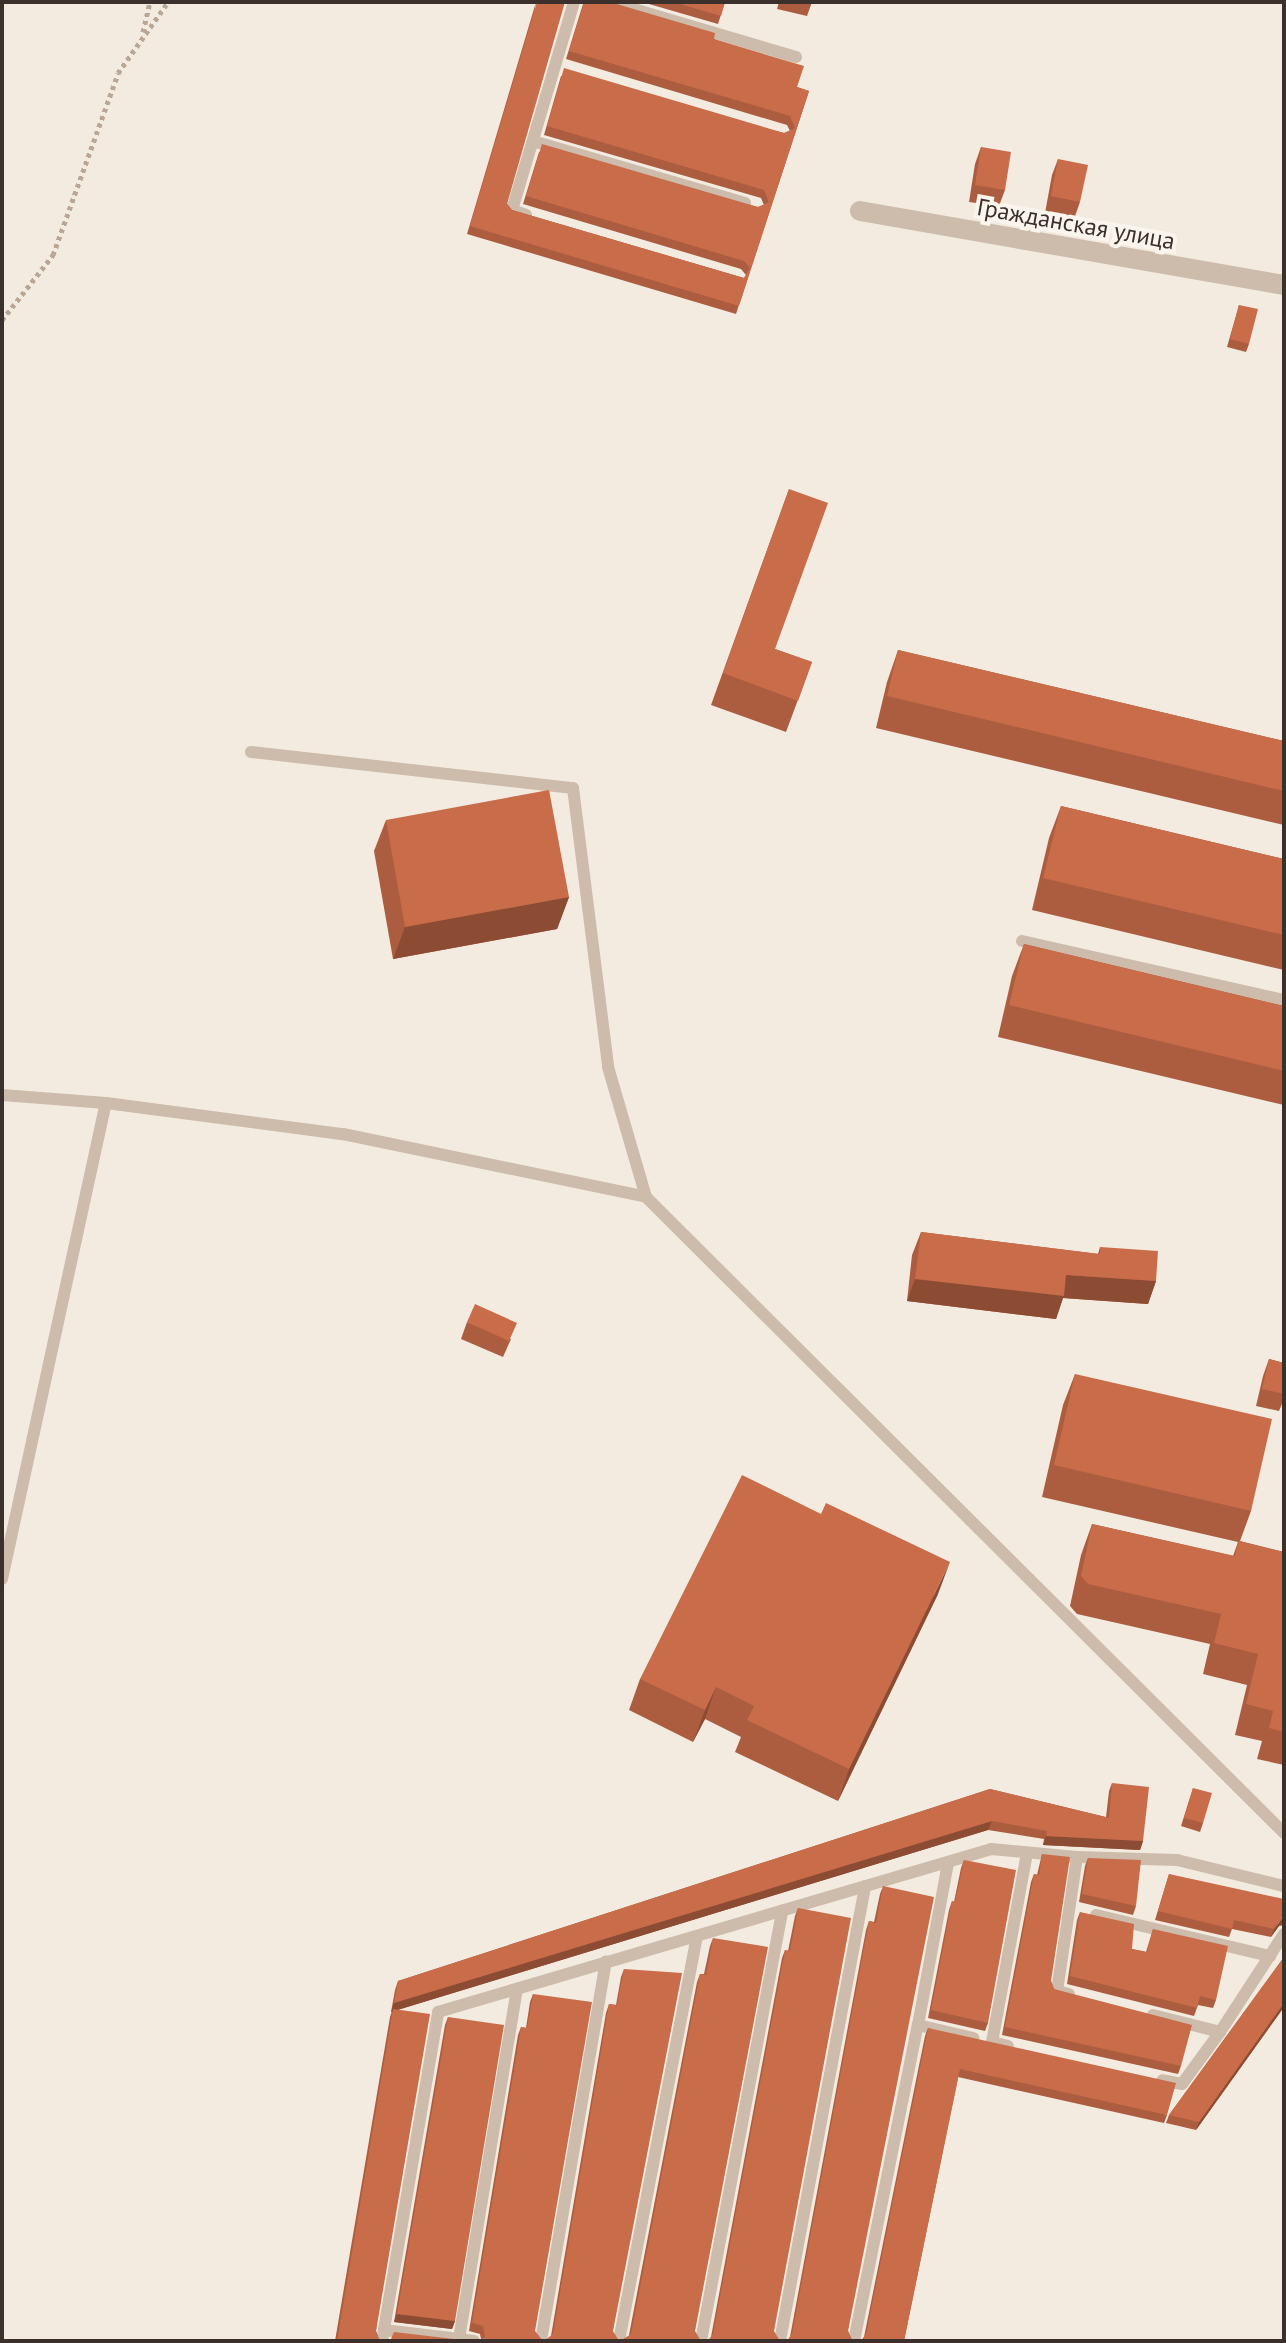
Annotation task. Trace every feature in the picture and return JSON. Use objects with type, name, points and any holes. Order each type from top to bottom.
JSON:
[{"type":"street","name":"Гражданская улица","points":[[860,211],[1284,285]]},
{"type":"lane","points":[[542,219],[512,210],[574,2]]},
{"type":"lane","points":[[610,2],[796,57]]},
{"type":"lane","points":[[555,65],[570,70]]},
{"type":"lane","points":[[533,141],[758,207]]},
{"type":"lane","points":[[251,752],[573,788],[608,1067],[646,1197],[1284,1833]]},
{"type":"lane","points":[[1022,941],[1284,1000]]},
{"type":"lane","points":[[2,1095],[106,1103],[343,1134],[646,1197]]},
{"type":"lane","points":[[2,1579],[28,1447],[67,1289],[106,1103]]},
{"type":"lane","points":[[474,2341],[383,2335],[438,2012],[991,1849],[1077,1857],[1177,1860],[1284,1886]]},
{"type":"lane","points":[[992,2042],[1027,1853]]},
{"type":"lane","points":[[1077,1857],[1057,1991],[1086,1999]]},
{"type":"lane","points":[[854,2341],[948,1863]]},
{"type":"lane","points":[[780,2341],[865,1886]]},
{"type":"lane","points":[[1070,1909],[1270,1956]]},
{"type":"lane","points":[[701,2341],[782,1911]]},
{"type":"lane","points":[[1153,2078],[1182,2084],[1284,1934]]},
{"type":"lane","points":[[619,2341],[697,1936]]},
{"type":"lane","points":[[541,2341],[606,1962]]},
{"type":"lane","points":[[459,2339],[517,1989]]},
{"type":"lane","points":[[1146,2013],[1220,2032]]},
{"type":"lane","points":[[918,2025],[1021,2049]]},
{"type":"path","points":[[142,38],[150,2]]},
{"type":"path","points":[[2,320],[53,255],[118,73],[168,2]]},
{"type":"building","points":[[537,2],[565,2],[507,204],[512,210],[744,278],[750,268],[744,261],[526,196],[542,144],[758,207],[769,202],[764,190],[547,126],[564,68],[784,133],[795,128],[790,116],[569,51],[584,2],[610,2],[715,33],[714,39],[804,66],[797,87],[809,91],[739,306],[470,226]]},
{"type":"building","points":[[673,2],[725,2],[721,16]]},
{"type":"building","points":[[981,147],[1011,152],[1005,190],[975,185]]},
{"type":"building","points":[[1058,159],[1088,165],[1080,202],[1051,196]]},
{"type":"building","points":[[1239,305],[1258,309],[1249,344],[1230,339]]},
{"type":"building","points":[[789,489],[828,503],[775,649],[812,662],[798,701],[723,673]]},
{"type":"building","points":[[898,650],[1284,741],[1284,791],[887,696]]},
{"type":"building","points":[[549,790],[569,897],[405,927],[386,820]]},
{"type":"building","points":[[1061,806],[1284,859],[1284,935],[1043,878]]},
{"type":"building","points":[[1024,944],[1284,1006],[1284,1071],[1009,1005]]},
{"type":"building","points":[[921,1232],[1100,1254],[1100,1247],[1158,1251],[1156,1281],[1066,1275],[1064,1296],[915,1279]]},
{"type":"building","points":[[475,1304],[517,1323],[509,1341],[467,1322]]},
{"type":"building","points":[[1269,1359],[1284,1363],[1284,1394],[1262,1389]]},
{"type":"building","points":[[1075,1374],[1272,1419],[1251,1511],[1054,1465]]},
{"type":"building","points":[[742,1475],[821,1514],[826,1503],[950,1562],[849,1769],[747,1720],[754,1706],[716,1687],[705,1710],[640,1679]]},
{"type":"building","points":[[1092,1524],[1235,1556],[1238,1541],[1284,1552],[1284,1732],[1269,1728],[1273,1711],[1246,1704],[1258,1654],[1214,1643],[1221,1614],[1088,1584],[1081,1576]]},
{"type":"building","points":[[1112,1783],[1149,1787],[1143,1841],[1046,1836],[1047,1831],[992,1821],[394,2003],[398,1981],[990,1789],[1109,1818]]},
{"type":"building","points":[[1193,1788],[1212,1793],[1203,1823],[1184,1818]]},
{"type":"building","points":[[1042,1854],[1070,1857],[1051,1981],[1054,1989],[1192,2025],[1181,2066],[1005,2027],[1034,1874],[1039,1875]]},
{"type":"building","points":[[1088,1858],[1141,1860],[1136,1906],[1082,1894]]},
{"type":"building","points":[[964,1860],[1016,1870],[988,2023],[931,2010],[952,1901],[955,1902]]},
{"type":"building","points":[[1169,1874],[1284,1899],[1284,1918],[1274,1929],[1234,1920],[1232,1929],[1158,1911]]},
{"type":"building","points":[[883,1886],[934,1897],[848,2331],[852,2340],[861,2341],[787,2341],[792,2334],[869,1921],[876,1923]]},
{"type":"building","points":[[798,1908],[851,1918],[774,2331],[780,2341],[708,2341],[713,2334],[785,1950],[790,1951]]},
{"type":"building","points":[[1080,1912],[1134,1924],[1132,1949],[1147,1952],[1153,1929],[1228,1946],[1216,2000],[1200,1996],[1197,2008],[1070,1976]]},
{"type":"building","points":[[713,1938],[768,1947],[695,2331],[701,2341],[620,2341],[631,2334],[700,1974],[706,1975]]},
{"type":"building","points":[[1284,1957],[1284,2003],[1199,2122],[1169,2115]]},
{"type":"building","points":[[624,1969],[682,1973],[613,2331],[619,2341],[544,2341],[553,2334],[609,2004],[617,2005]]},
{"type":"building","points":[[533,1994],[592,2002],[535,2331],[543,2341],[477,2341],[485,2338],[483,2326],[472,2323],[521,2027],[527,2028]]},
{"type":"building","points":[[393,2009],[430,2014],[376,2331],[383,2341],[337,2341]]},
{"type":"building","points":[[448,2017],[504,2025],[455,2321],[397,2314]]},
{"type":"building","points":[[928,2028],[1176,2083],[1167,2115],[960,2069],[904,2341],[861,2341],[866,2334]]},
{"type":"building","points":[[394,2332],[471,2341],[386,2341],[391,2339]]}]
